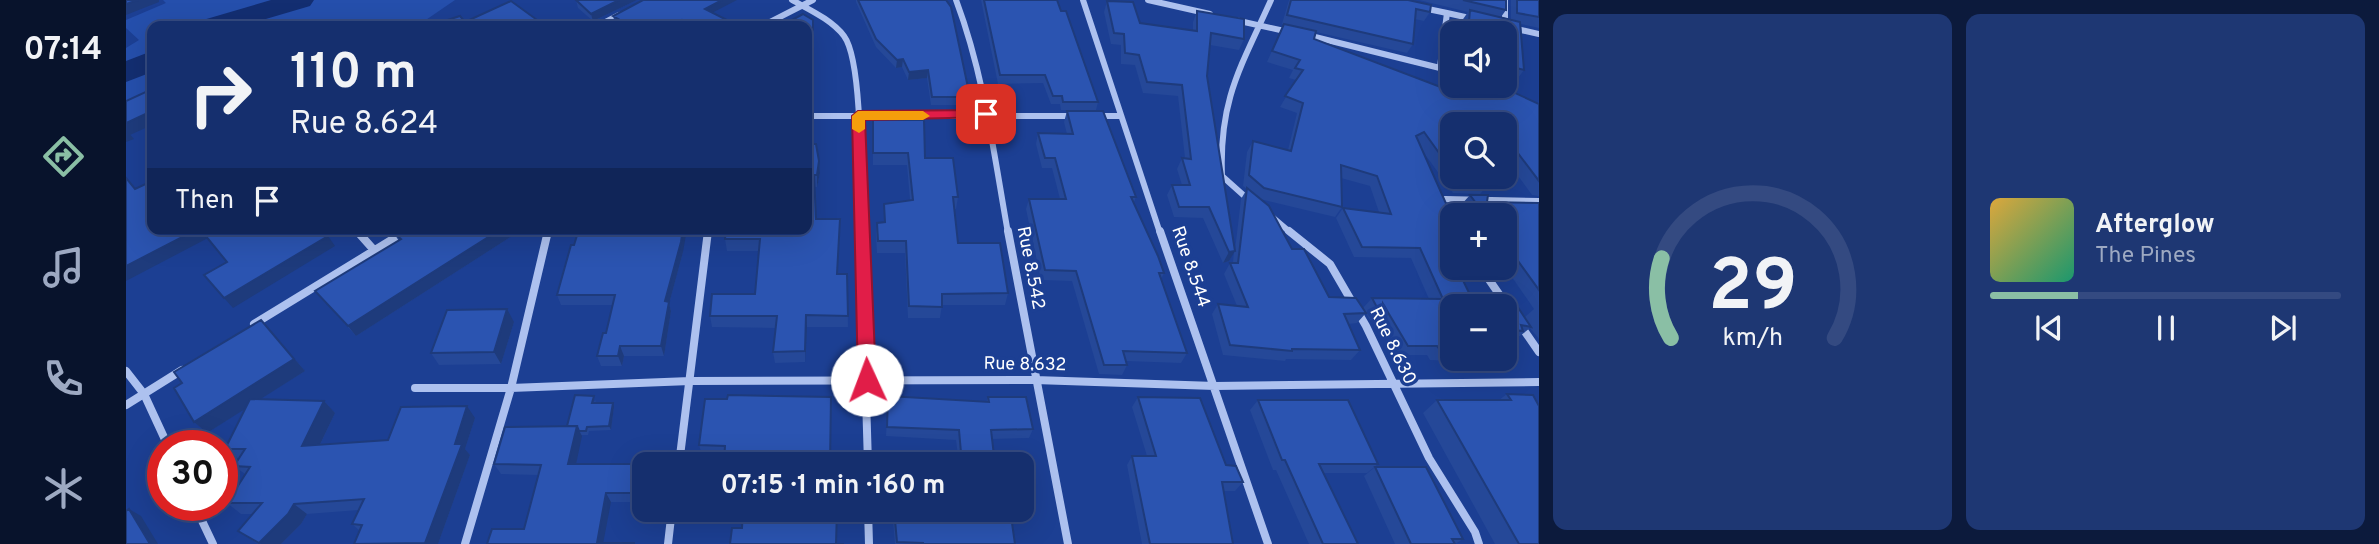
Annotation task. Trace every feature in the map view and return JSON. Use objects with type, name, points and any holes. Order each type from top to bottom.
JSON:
[{"type":"street","points":[[792,0],[836,29],[849,42],[858,116],[868,452]]},
{"type":"street","points":[[771,21],[813,0]]},
{"type":"street","name":"Rue 8.542","points":[[956,0],[965,24],[986,114],[1068,544]]},
{"type":"street","name":"Rue 8.544","points":[[1083,0],[1120,116],[1268,544]]},
{"type":"street","points":[[1148,0],[1440,67]]},
{"type":"street","name":"Rue 8.630","points":[[1271,0],[1241,60],[1225,107],[1221,144],[1222,176],[1330,264],[1366,327],[1429,458],[1475,532],[1479,544]]},
{"type":"street","points":[[1504,0],[1505,21]]},
{"type":"street","points":[[1412,5],[1482,21]]},
{"type":"street","points":[[608,21],[623,13]]},
{"type":"street","points":[[1446,21],[1447,13]]},
{"type":"street","points":[[1517,29],[1539,34]]},
{"type":"street","points":[[812,116],[1080,116]]},
{"type":"street","points":[[1093,116],[1120,116]]},
{"type":"street","points":[[1440,207],[1438,203],[1445,199],[1539,201]]},
{"type":"street","points":[[360,235],[373,250]]},
{"type":"street","points":[[247,329],[399,235]]},
{"type":"street","points":[[465,544],[511,388],[547,235]]},
{"type":"street","points":[[681,452],[707,235]]},
{"type":"street","points":[[1489,280],[1539,352]]},
{"type":"street","points":[[126,405],[189,365]]},
{"type":"street","points":[[126,370],[144,394],[160,430]]},
{"type":"street","name":"Rue 8.632","points":[[415,388],[511,388],[690,381],[867,380],[1035,380],[1215,386],[1539,382]]},
{"type":"street","points":[[202,521],[213,544]]},
{"type":"street","points":[[668,544],[671,522]]},
{"type":"street","points":[[868,522],[869,544]]},
{"type":"shaded area","points":[[163,0],[455,0],[424,21],[147,21],[147,100],[126,109],[126,48],[139,40],[126,28],[126,20],[166,3]]},
{"type":"building","points":[[576,0],[619,0],[591,14]]},
{"type":"building","points":[[643,0],[722,0],[705,9],[725,19],[622,21],[613,16]]},
{"type":"building","points":[[858,0],[946,0],[951,7],[970,97],[932,97],[928,70],[909,72],[903,59],[897,60],[876,39]]},
{"type":"building","points":[[984,0],[1057,0],[1061,11],[1066,11],[1098,102],[1063,102],[1062,96],[1053,96],[1045,75],[1000,75]]},
{"type":"building","points":[[1291,0],[1408,0],[1431,5],[1430,12],[1416,9],[1413,44],[1287,15]]},
{"type":"building","points":[[1463,0],[1506,0],[1506,10]]},
{"type":"building","points":[[1517,0],[1539,0],[1539,17],[1517,13]]},
{"type":"building","points":[[511,1],[538,21],[467,21]]},
{"type":"building","points":[[1107,1],[1133,2],[1140,23],[1197,31],[1197,11],[1244,19],[1244,39],[1211,33],[1207,76],[1235,251],[1229,252],[1209,207],[1179,207],[1172,185],[1190,185],[1182,158],[1191,159],[1182,85],[1147,82],[1139,55],[1125,53],[1124,34],[1114,33]]},
{"type":"building","points":[[1470,10],[1516,21],[1469,21]]},
{"type":"building","points":[[803,14],[813,20],[813,30],[812,21],[790,21]]},
{"type":"building","points":[[460,16],[464,21],[444,21]]},
{"type":"building","points":[[1517,21],[1520,22],[1524,70],[1517,68]]},
{"type":"building","points":[[1284,24],[1316,31],[1314,39],[1440,87],[1440,98],[1517,98],[1517,94],[1539,104],[1539,181],[1517,152],[1517,112],[1440,112],[1440,154],[1424,132],[1416,136],[1446,203],[1440,203],[1440,280],[1463,280],[1470,294],[1441,294],[1420,248],[1362,247],[1343,208],[1391,214],[1377,176],[1341,165],[1342,207],[1264,188],[1249,175],[1253,141],[1291,151],[1303,103],[1285,96],[1303,70],[1295,68],[1300,60],[1272,51]]},
{"type":"building","points":[[147,91],[147,113],[126,123],[126,101]]},
{"type":"building","points":[[1067,111],[1103,111],[1136,197],[1131,197],[1164,273],[1159,273],[1187,353],[1123,351],[1127,365],[1104,365],[1076,271],[1045,270],[1029,199],[1066,199],[1055,158],[1045,158],[1038,133],[1073,134]]},
{"type":"building","points":[[873,120],[924,120],[925,158],[953,158],[958,197],[953,197],[958,243],[1000,243],[1008,293],[942,294],[942,307],[909,306],[906,241],[878,241],[877,223],[885,222],[884,204],[913,200],[908,153],[873,153]]},
{"type":"building","points":[[812,144],[816,144],[819,161],[817,175],[814,175],[816,219],[840,219],[837,274],[847,274],[848,316],[806,315],[805,351],[773,352],[777,316],[710,316],[712,294],[755,294],[760,239],[725,239],[725,235],[812,235]]},
{"type":"building","points":[[126,178],[135,189],[147,183],[147,235],[186,235],[126,266]]},
{"type":"building","points":[[1247,188],[1269,206],[1292,249],[1304,249],[1329,297],[1356,298],[1366,313],[1344,314],[1360,350],[1292,351],[1230,345],[1218,304],[1248,307],[1230,263],[1238,263]]},
{"type":"building","points":[[1470,195],[1488,195],[1487,202],[1539,203],[1539,290],[1517,260],[1517,203],[1476,203]]},
{"type":"building","points":[[205,235],[328,236],[224,298],[204,275],[227,262]]},
{"type":"building","points":[[396,235],[492,235],[348,326],[315,291],[401,239]]},
{"type":"building","points":[[577,235],[682,235],[665,301],[669,302],[661,346],[620,346],[618,356],[597,356],[603,333],[606,333],[615,295],[557,295],[571,245],[574,245]]},
{"type":"building","points":[[1372,298],[1440,299],[1440,350],[1437,346],[1408,346],[1383,304],[1383,313],[1380,313]]},
{"type":"building","points":[[1517,306],[1531,327],[1521,325],[1523,331],[1517,330]]},
{"type":"building","points":[[507,309],[494,352],[431,353],[447,310]]},
{"type":"building","points":[[261,320],[294,359],[194,422],[174,388],[182,383],[174,372]]},
{"type":"building","points":[[1507,394],[1533,395],[1539,406],[1539,544],[1519,544],[1437,400],[1511,400]]},
{"type":"building","points":[[575,395],[594,396],[592,403],[613,403],[609,426],[587,427],[586,431],[579,431],[577,426],[567,426]]},
{"type":"building","points":[[728,395],[831,397],[830,452],[725,452],[725,446],[699,445],[705,399],[727,399]]},
{"type":"building","points":[[888,396],[989,402],[988,397],[1026,397],[1033,429],[991,430],[994,452],[961,452],[959,430],[887,427]]},
{"type":"building","points":[[1138,397],[1200,398],[1226,465],[1236,466],[1243,482],[1222,482],[1233,544],[1150,544],[1132,456],[1156,456]]},
{"type":"building","points":[[250,399],[324,401],[302,446],[388,440],[401,407],[467,406],[455,444],[462,444],[425,543],[354,544],[362,525],[352,524],[364,499],[294,504],[288,514],[259,543],[238,531],[262,503],[238,503],[238,486],[250,467],[238,466],[238,460],[245,449],[238,449],[238,430],[234,430]]},
{"type":"building","points":[[1258,400],[1348,400],[1378,464],[1319,464],[1358,544],[1323,544],[1285,460],[1282,460]]},
{"type":"building","points":[[577,426],[568,464],[632,464],[632,493],[606,493],[597,543],[634,544],[487,544],[492,529],[524,529],[541,465],[494,464],[505,427]]},
{"type":"building","points":[[1375,467],[1426,467],[1463,539],[1452,539],[1455,544],[1411,544]]},
{"type":"building","points":[[129,509],[150,544],[126,544],[126,511]]},
{"type":"building","points":[[742,522],[837,522],[836,544],[730,544],[732,528],[742,528]]},
{"type":"building","points":[[895,522],[1012,522],[1015,544],[923,544],[897,542]]},
{"type":"waterway","points":[[230,21],[300,0]]},
{"type":"waterway","points":[[126,73],[147,62]]},
{"type":"slow traffic","points":[[859,129],[858,116],[923,116]]},
{"type":"route","points":[[867,380],[858,116],[986,114]]}]
